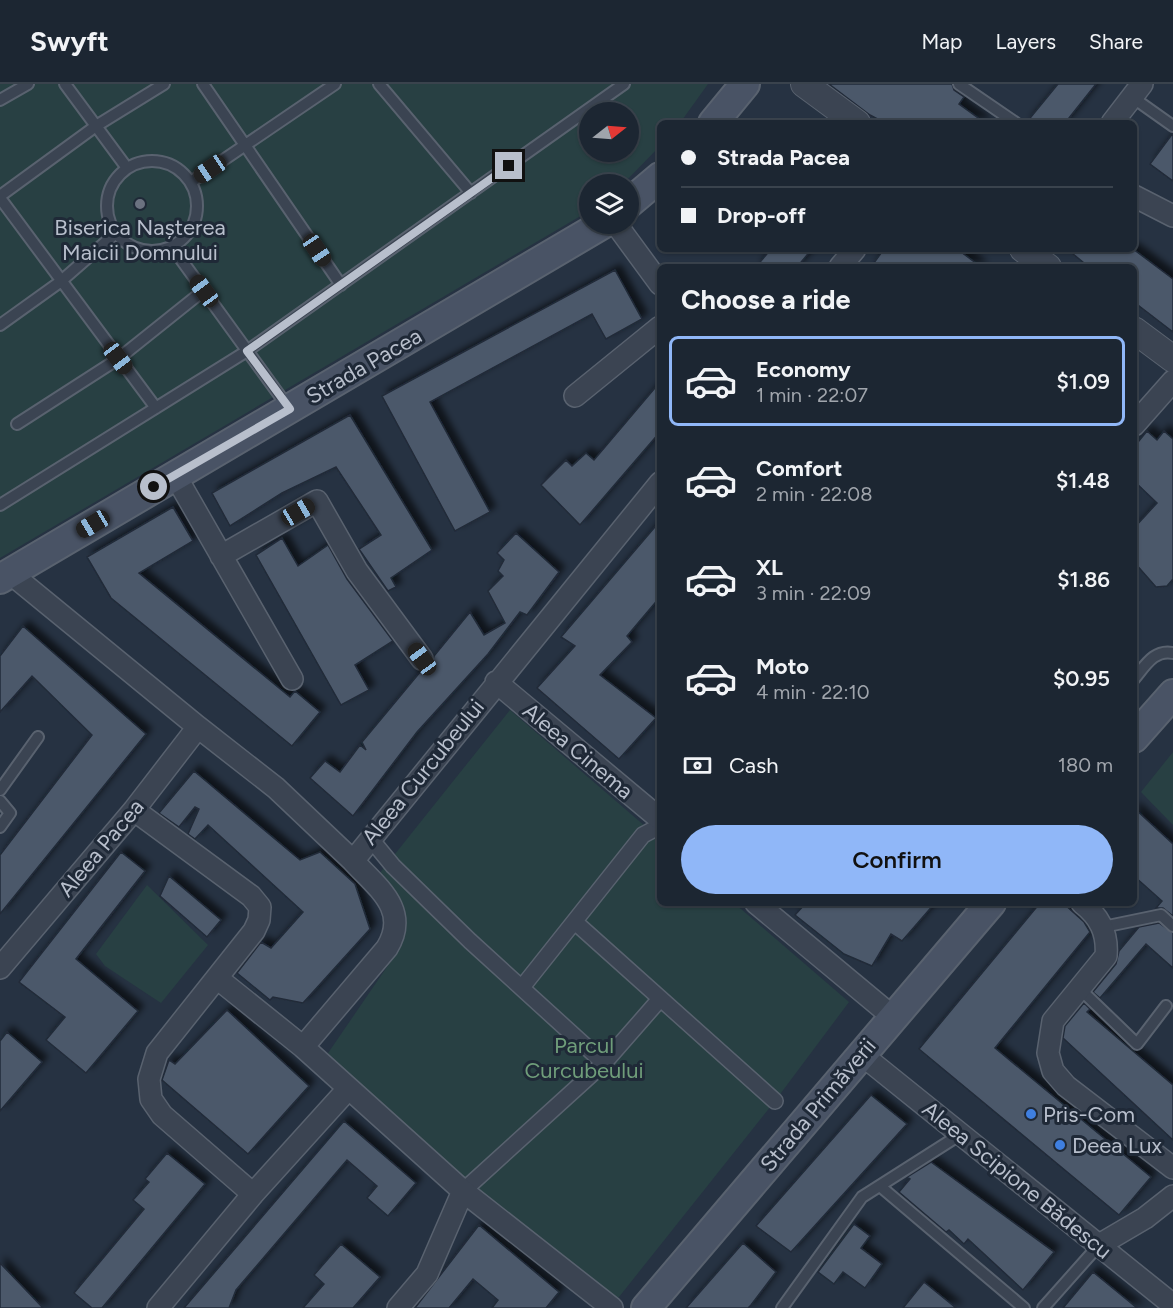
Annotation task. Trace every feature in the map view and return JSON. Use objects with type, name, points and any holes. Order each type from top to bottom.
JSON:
[{"type":"main road","points":[[716,120],[746,84]]},
{"type":"main road","points":[[639,195],[657,180]]},
{"type":"main road","name":"Strada Pacea","points":[[5,576],[586,234]]},
{"type":"main road","points":[[1137,735],[1173,694]]},
{"type":"main road","name":"Strada Primăverii","points":[[646,1308],[988,906]]},
{"type":"street","points":[[804,84],[853,120]]},
{"type":"street","points":[[1114,120],[1137,90]]},
{"type":"street","points":[[1137,198],[1173,216]]},
{"type":"street","points":[[623,234],[657,280]]},
{"type":"street","points":[[842,264],[852,252]]},
{"type":"street","points":[[1027,252],[1044,264]]},
{"type":"street","points":[[575,396],[657,329]]},
{"type":"street","points":[[1137,332],[1173,359]]},
{"type":"street","points":[[1137,422],[1173,381]]},
{"type":"street","points":[[175,475],[292,679]]},
{"type":"street","name":"Aleea Curcubeului","points":[[303,1047],[387,948],[395,935],[396,918],[386,897],[353,861],[496,682],[657,487]]},
{"type":"street","points":[[221,556],[317,501],[357,572],[422,659]]},
{"type":"street","points":[[5,576],[276,788],[353,861]]},
{"type":"street","name":"Aleea Cinema","points":[[496,682],[657,816]]},
{"type":"street","name":"Aleea Pacea","points":[[0,968],[134,810],[198,727]]},
{"type":"street","points":[[134,810],[251,896],[260,907],[259,921],[254,931],[157,1053],[149,1079],[151,1099],[162,1115],[253,1194]]},
{"type":"street","points":[[523,986],[643,835],[657,828]]},
{"type":"street","points":[[370,838],[393,866],[399,869],[470,941],[523,986],[604,1063]]},
{"type":"street","points":[[1086,906],[1094,912],[1103,927],[1107,943],[1106,956],[1081,990],[1053,1021],[1048,1053],[1053,1071],[1066,1086],[1173,1168]]},
{"type":"street","points":[[770,907],[893,1017]]},
{"type":"street","points":[[575,922],[775,1101]]},
{"type":"street","points":[[217,978],[303,1047],[463,1191],[612,1308]]},
{"type":"street","points":[[398,1308],[427,1274],[463,1191],[604,1063],[660,999]]},
{"type":"street","name":"Aleea Scipione Bădescu","points":[[861,1054],[1173,1305]]},
{"type":"street","points":[[158,1308],[253,1194],[348,1089]]},
{"type":"street","points":[[1099,1245],[1145,1218],[1173,1196]]},
{"type":"lane","points":[[0,100],[28,84]]},
{"type":"lane","points":[[65,84],[126,168]]},
{"type":"lane","points":[[156,408],[60,282],[0,197],[96,126],[164,84]]},
{"type":"lane","points":[[204,84],[341,285]]},
{"type":"lane","points":[[191,182],[335,84]]},
{"type":"lane","points":[[379,84],[471,193]]},
{"type":"lane","points":[[0,505],[247,351],[624,84]]},
{"type":"lane","points":[[959,84],[1012,120]]},
{"type":"lane","points":[[1137,90],[1173,126]]},
{"type":"lane","points":[[140,161],[162,161],[182,171],[191,182],[197,195],[198,211],[194,226],[184,239],[157,252],[141,250],[127,244],[116,233],[109,220],[107,205],[109,191],[116,178],[126,168],[140,161]]},
{"type":"lane","points":[[0,325],[60,282],[116,233]]},
{"type":"lane","points":[[171,247],[290,409]]},
{"type":"lane","points":[[17,424],[118,358],[204,291]]},
{"type":"lane","points":[[1137,676],[1155,655],[1166,652],[1173,654]]},
{"type":"lane","points":[[0,790],[38,738]]},
{"type":"lane","points":[[0,801],[10,813],[0,826]]},
{"type":"lane","points":[[1103,927],[1161,915],[1173,926]]},
{"type":"lane","points":[[1081,990],[1137,1044],[1166,1006]]},
{"type":"lane","points":[[782,1308],[862,1197],[961,1134]]},
{"type":"lane","points":[[881,1187],[1024,1308]]},
{"type":"lane","points":[[1043,1308],[1099,1245]]},
{"type":"green space","points":[[0,84],[708,84],[682,120],[657,120],[657,149],[633,174],[579,174],[579,217],[0,558]]},
{"type":"green space","name":"Parcul Curcubeului","points":[[510,710],[657,836],[657,906],[737,906],[849,1002],[775,1101],[611,1307],[324,1059],[402,945],[406,922],[379,874]]},
{"type":"green space","points":[[1173,752],[1173,825],[1141,792]]},
{"type":"green space","points":[[147,885],[208,945],[161,1003],[105,966],[96,954]]},
{"type":"building","points":[[829,84],[952,84],[954,90],[964,97],[959,104],[981,120],[879,120]]},
{"type":"building","points":[[1058,84],[1096,84],[1067,120],[1028,120]]},
{"type":"building","points":[[1173,133],[1173,181],[1150,164]]},
{"type":"building","points":[[768,252],[810,252],[800,264],[758,264]]},
{"type":"building","points":[[882,252],[961,252],[977,264],[873,264]]},
{"type":"building","points":[[1071,252],[1137,252],[1173,279],[1173,332],[1137,304],[1137,264],[1085,264]]},
{"type":"building","points":[[615,270],[642,319],[606,339],[592,314],[430,402],[490,512],[455,531],[382,396]]},
{"type":"building","points":[[657,386],[657,435],[580,525],[541,485],[566,460],[572,466],[586,453],[594,460]]},
{"type":"building","points":[[350,415],[432,550],[391,578],[396,587],[388,591],[359,549],[381,535],[336,467],[282,493],[230,526],[212,493]]},
{"type":"building","points":[[1147,431],[1157,440],[1164,431],[1173,439],[1173,579],[1167,586],[1156,587],[1137,565],[1137,525],[1157,503],[1137,484],[1137,443]]},
{"type":"building","points":[[173,507],[193,541],[139,573],[290,697],[295,691],[320,712],[292,746],[111,598],[87,557]]},
{"type":"building","points":[[657,525],[657,601],[627,636],[632,642],[600,675],[656,718],[619,759],[537,688],[575,646],[561,637]]},
{"type":"building","points":[[516,533],[559,572],[527,615],[520,612],[488,654],[417,732],[353,816],[310,778],[325,761],[340,772],[360,745],[366,750],[362,742],[421,671],[430,669],[434,656],[470,612],[484,635],[505,623],[488,591],[503,576],[498,571],[504,560],[497,553]]},
{"type":"building","points":[[282,538],[298,566],[328,545],[347,579],[393,641],[355,665],[369,690],[341,705],[256,555]]},
{"type":"building","points":[[23,626],[146,734],[0,914],[0,855],[92,735],[32,676],[0,712],[0,656]]},
{"type":"building","points":[[194,771],[300,860],[320,852],[355,884],[370,929],[303,1003],[273,997],[270,1000],[237,973],[261,942],[271,948],[303,912],[208,825],[195,839],[188,834],[199,809],[195,807],[179,827],[159,813]]},
{"type":"building","points":[[1137,811],[1173,844],[1173,916],[1163,908],[1156,908],[1162,901],[1137,879]]},
{"type":"building","points":[[121,852],[145,871],[76,959],[138,1011],[86,1073],[46,1040],[65,1017],[19,982]]},
{"type":"building","points":[[169,876],[221,920],[207,937],[160,896]]},
{"type":"building","points":[[803,906],[932,906],[902,941],[891,934],[872,966],[844,954],[795,915]]},
{"type":"building","points":[[1038,906],[1066,906],[1084,922],[1090,932],[995,1048],[1151,1177],[1119,1215],[919,1049]]},
{"type":"building","points":[[1159,923],[1173,933],[1173,968],[1146,944],[1100,998],[1093,992],[1116,964],[1119,951],[1139,927]]},
{"type":"building","points":[[1084,1003],[1090,1009],[1087,1012],[1173,1085],[1173,1140],[1063,1038],[1065,1026]]},
{"type":"building","points":[[227,1010],[309,1086],[248,1154],[162,1080],[169,1060],[175,1064]]},
{"type":"building","points":[[7,1032],[42,1062],[0,1111],[0,1041]]},
{"type":"building","points":[[871,1095],[907,1124],[791,1252],[756,1226]]},
{"type":"building","points":[[344,1121],[416,1183],[388,1216],[367,1198],[377,1186],[347,1160],[236,1290],[229,1308],[184,1308]]},
{"type":"building","points":[[167,1153],[205,1184],[102,1308],[92,1308],[74,1293],[144,1209],[133,1200],[149,1182],[145,1179]]},
{"type":"building","points":[[931,1162],[1054,1252],[1023,1290],[968,1239],[964,1244],[949,1230],[946,1232],[899,1192],[910,1179],[907,1177]]},
{"type":"building","points":[[854,1224],[870,1236],[861,1248],[882,1264],[865,1288],[843,1272],[834,1284],[818,1272]]},
{"type":"building","points":[[479,1225],[559,1292],[546,1308],[492,1308],[498,1300],[473,1279],[449,1308],[415,1308]]},
{"type":"building","points":[[743,1243],[776,1272],[751,1305],[748,1308],[686,1308]]},
{"type":"building","points":[[341,1244],[380,1277],[353,1308],[303,1308],[324,1284],[314,1275]]},
{"type":"building","points":[[0,1263],[23,1287],[43,1308],[0,1308]]},
{"type":"building","points":[[1093,1272],[1137,1308],[1063,1308]]},
{"type":"building","points":[[924,1282],[956,1308],[903,1308]]},
{"type":"place","name":"Biserica Nașterea Maicii Domnului","points":[[140,204]]},
{"type":"place","name":"Pris-Com","points":[[1031,1114]]},
{"type":"place","name":"Deea Lux","points":[[1060,1145]]},
{"type":"route","points":[[154,487],[290,409],[247,351],[509,166]]}]
